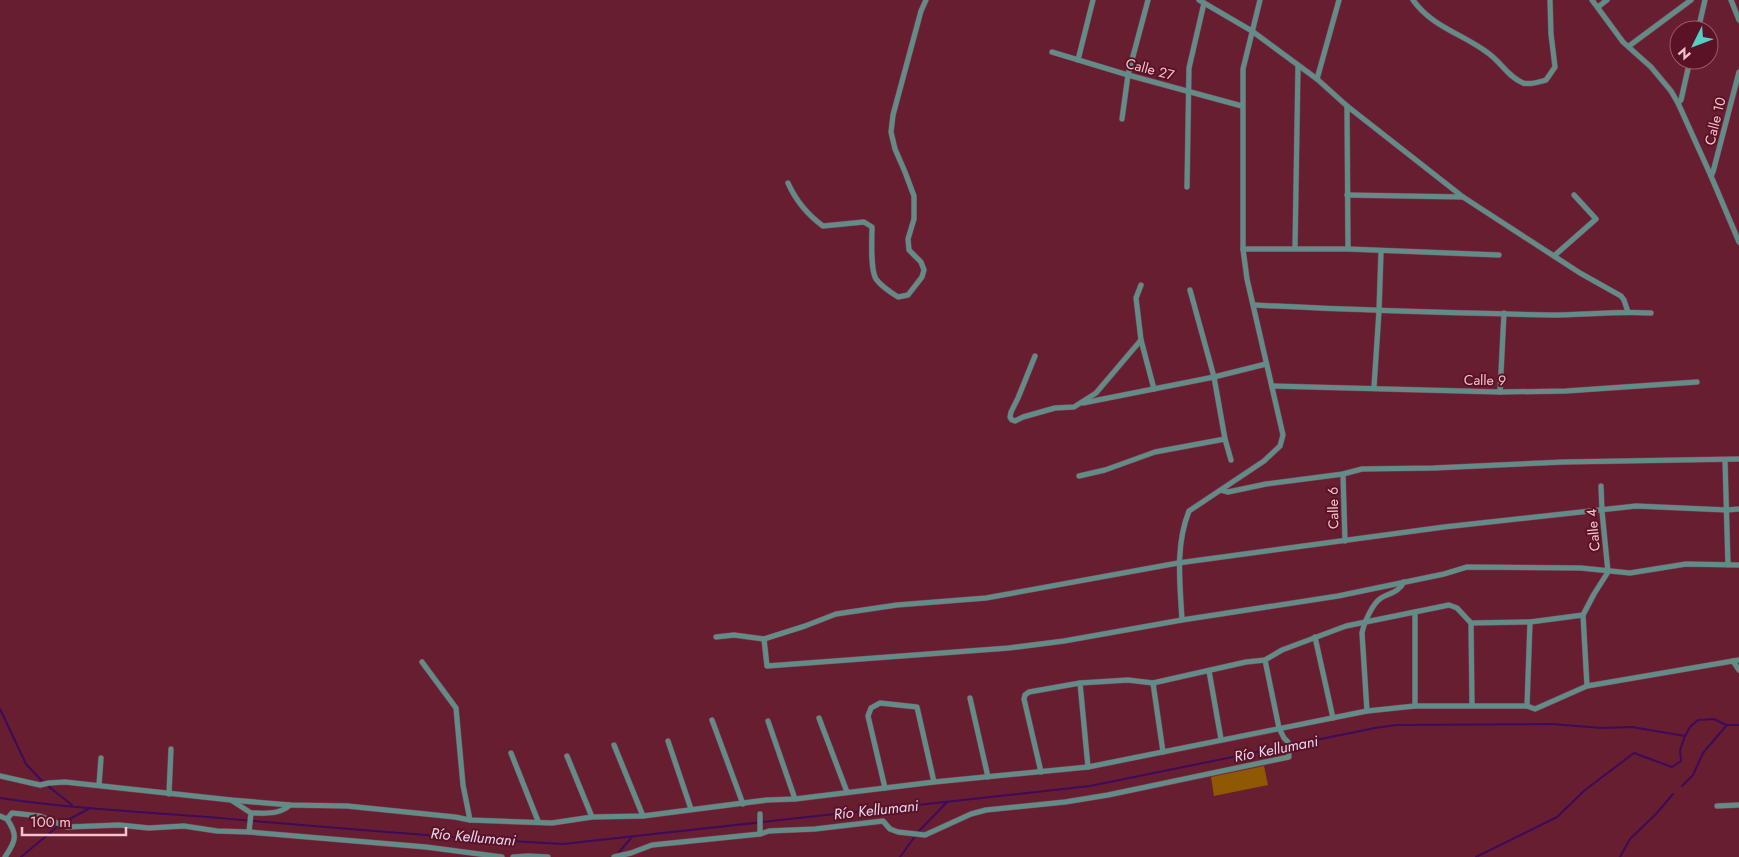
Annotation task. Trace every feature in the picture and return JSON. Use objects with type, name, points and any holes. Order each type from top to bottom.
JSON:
[{"type":"street","points":[[788,183],[794,196],[806,211],[823,226],[864,222],[872,227],[876,279],[889,292],[898,297],[908,295],[922,277],[924,270],[921,262],[909,250],[908,239],[914,219],[914,196],[895,149],[891,132],[892,114],[921,11],[926,0]]},
{"type":"street","points":[[1078,60],[1093,0]]},
{"type":"street","points":[[1122,119],[1128,76],[1148,0]]},
{"type":"street","points":[[1182,620],[1178,563],[1185,522],[1189,511],[1252,471],[1280,446],[1283,434],[1247,279],[1243,249],[1243,69],[1260,0]]},
{"type":"street","points":[[1317,79],[1339,0]]},
{"type":"street","points":[[1413,0],[1432,20],[1490,54],[1510,76],[1526,84],[1546,80],[1555,67],[1551,34],[1550,0]]},
{"type":"street","points":[[1592,0],[1623,42],[1651,67],[1671,91],[1711,176],[1739,242]]},
{"type":"street","points":[[1598,7],[1607,0]]},
{"type":"street","points":[[1629,46],[1691,0]]},
{"type":"street","points":[[1700,20],[1705,0]]},
{"type":"street","points":[[1731,0],[1739,20]]},
{"type":"street","points":[[1187,187],[1189,68],[1201,1],[1252,30],[1317,79],[1347,106],[1464,197],[1554,256],[1621,296],[1628,312]]},
{"type":"street","name":"Calle 27","points":[[1052,52],[1128,76],[1242,106]]},
{"type":"street","points":[[1295,248],[1298,66]]},
{"type":"street","points":[[1678,103],[1681,100],[1688,70]]},
{"type":"street","name":"Calle 10","points":[[1711,176],[1739,72]]},
{"type":"street","points":[[1347,106],[1348,249]]},
{"type":"street","points":[[1347,195],[1464,197]]},
{"type":"street","points":[[1554,256],[1596,219],[1574,195]]},
{"type":"street","points":[[1243,249],[1348,249],[1381,252],[1499,255]]},
{"type":"street","points":[[1374,387],[1381,252]]},
{"type":"street","points":[[1141,285],[1136,298],[1141,340],[1154,390]]},
{"type":"street","points":[[1190,290],[1214,377],[1225,439],[1231,460]]},
{"type":"street","points":[[1254,305],[1379,311],[1554,315],[1650,313]]},
{"type":"street","points":[[1500,392],[1504,313]]},
{"type":"street","points":[[1074,407],[1096,392],[1141,340]]},
{"type":"street","points":[[1034,356],[1011,412],[1010,417],[1015,421],[1055,408],[1074,407],[1266,364]]},
{"type":"street","name":"Calle 9","points":[[1272,386],[1374,387],[1500,392],[1566,391],[1697,382]]},
{"type":"street","points":[[1079,476],[1105,470],[1155,452],[1225,439]]},
{"type":"street","points":[[1221,490],[1228,492],[1266,484],[1344,474],[1362,469],[1564,462],[1739,459]]},
{"type":"street","points":[[1725,460],[1728,565]]},
{"type":"street","name":"Calle 6","points":[[1344,474],[1345,541]]},
{"type":"street","name":"Calle 4","points":[[1601,486],[1608,572]]},
{"type":"street","points":[[716,637],[734,635],[764,639],[836,614],[897,605],[986,598],[1178,563],[1444,527],[1636,506],[1739,509]]},
{"type":"street","points":[[764,639],[767,666],[1008,648],[1064,641],[1182,620],[1338,596],[1444,574],[1467,567],[1581,568],[1630,573],[1686,564],[1739,565]]},
{"type":"street","points":[[1587,686],[1583,615],[1608,572]]},
{"type":"street","points":[[1367,711],[1362,633],[1364,623],[1379,599],[1400,588],[1404,582]]},
{"type":"street","points":[[1041,772],[1024,700],[1025,695],[1029,692],[1080,683],[1128,680],[1153,683],[1246,662],[1265,660],[1282,650],[1346,626],[1449,605],[1457,608],[1471,623],[1472,705]]},
{"type":"street","points":[[1414,706],[1415,612]]},
{"type":"street","points":[[1471,623],[1530,622],[1583,615]]},
{"type":"street","points":[[1527,706],[1530,622]]},
{"type":"street","points":[[1315,637],[1333,718]]},
{"type":"street","points":[[614,857],[652,845],[760,834],[769,831],[830,828],[873,821],[883,821],[890,828],[898,832],[925,835],[971,814],[986,810],[1065,802],[1108,795],[1289,756],[1288,742],[1279,728],[1265,660]]},
{"type":"street","points":[[1733,660],[1739,670]]},
{"type":"street","points":[[0,776],[40,785],[65,782],[290,805],[347,806],[470,820],[552,823],[592,817],[643,816],[934,782],[1088,767],[1367,711],[1414,706],[1472,705],[1527,706],[1535,709],[1587,686],[1739,660]]},
{"type":"street","points":[[422,662],[456,708],[463,785],[470,820]]},
{"type":"street","points":[[1210,671],[1221,739]]},
{"type":"street","points":[[1080,683],[1088,767]]},
{"type":"street","points":[[1153,683],[1163,752]]},
{"type":"street","points":[[970,698],[988,777]]},
{"type":"street","points":[[885,788],[868,716],[871,708],[880,703],[917,707],[934,782]]},
{"type":"street","points":[[819,718],[847,792]]},
{"type":"street","points":[[712,720],[743,804]]},
{"type":"street","points":[[768,721],[795,799]]},
{"type":"street","points":[[668,741],[691,809]]},
{"type":"street","points":[[614,745],[643,816]]},
{"type":"street","points":[[169,794],[171,749]]},
{"type":"street","points":[[511,754],[538,821]]},
{"type":"street","points":[[567,756],[592,817]]},
{"type":"street","points":[[99,785],[101,758]]},
{"type":"street","points":[[231,800],[251,815],[284,811],[290,805]]},
{"type":"street","points":[[1717,806],[1739,805]]},
{"type":"street","points":[[7,818],[12,813],[40,816],[67,827],[119,825],[149,828],[184,826],[217,831],[426,846],[502,857]]},
{"type":"street","points":[[249,832],[251,815]]},
{"type":"street","points":[[0,816],[7,818],[14,830],[13,846],[6,857]]},
{"type":"street","points":[[760,817],[760,834]]},
{"type":"street","points":[[513,857],[548,857]]},
{"type":"shaded area","points":[[1264,766],[1268,785],[1214,796],[1211,777]]},
{"type":"waterway","points":[[0,709],[26,764],[44,783]]},
{"type":"waterway","name":"Río Kellumani","points":[[0,798],[109,810],[434,836],[563,844],[1090,786],[1396,725],[1551,724],[1602,728],[1632,727],[1685,736],[1690,727],[1698,720],[1714,719],[1726,725],[1739,725]]},
{"type":"waterway","points":[[1682,786],[1693,775],[1703,753],[1726,726]]},
{"type":"waterway","points":[[1476,857],[1557,817],[1585,790],[1634,753],[1672,767],[1681,761],[1680,750],[1685,736]]},
{"type":"waterway","points":[[48,786],[72,805]]},
{"type":"waterway","points":[[1620,857],[1630,839],[1656,814],[1673,794]]},
{"type":"waterway","points":[[900,857],[918,832],[947,802]]},
{"type":"waterway","points":[[66,821],[90,808]]},
{"type":"waterway","points":[[21,857],[57,827]]},
{"type":"waterway","points":[[619,852],[632,837]]}]
